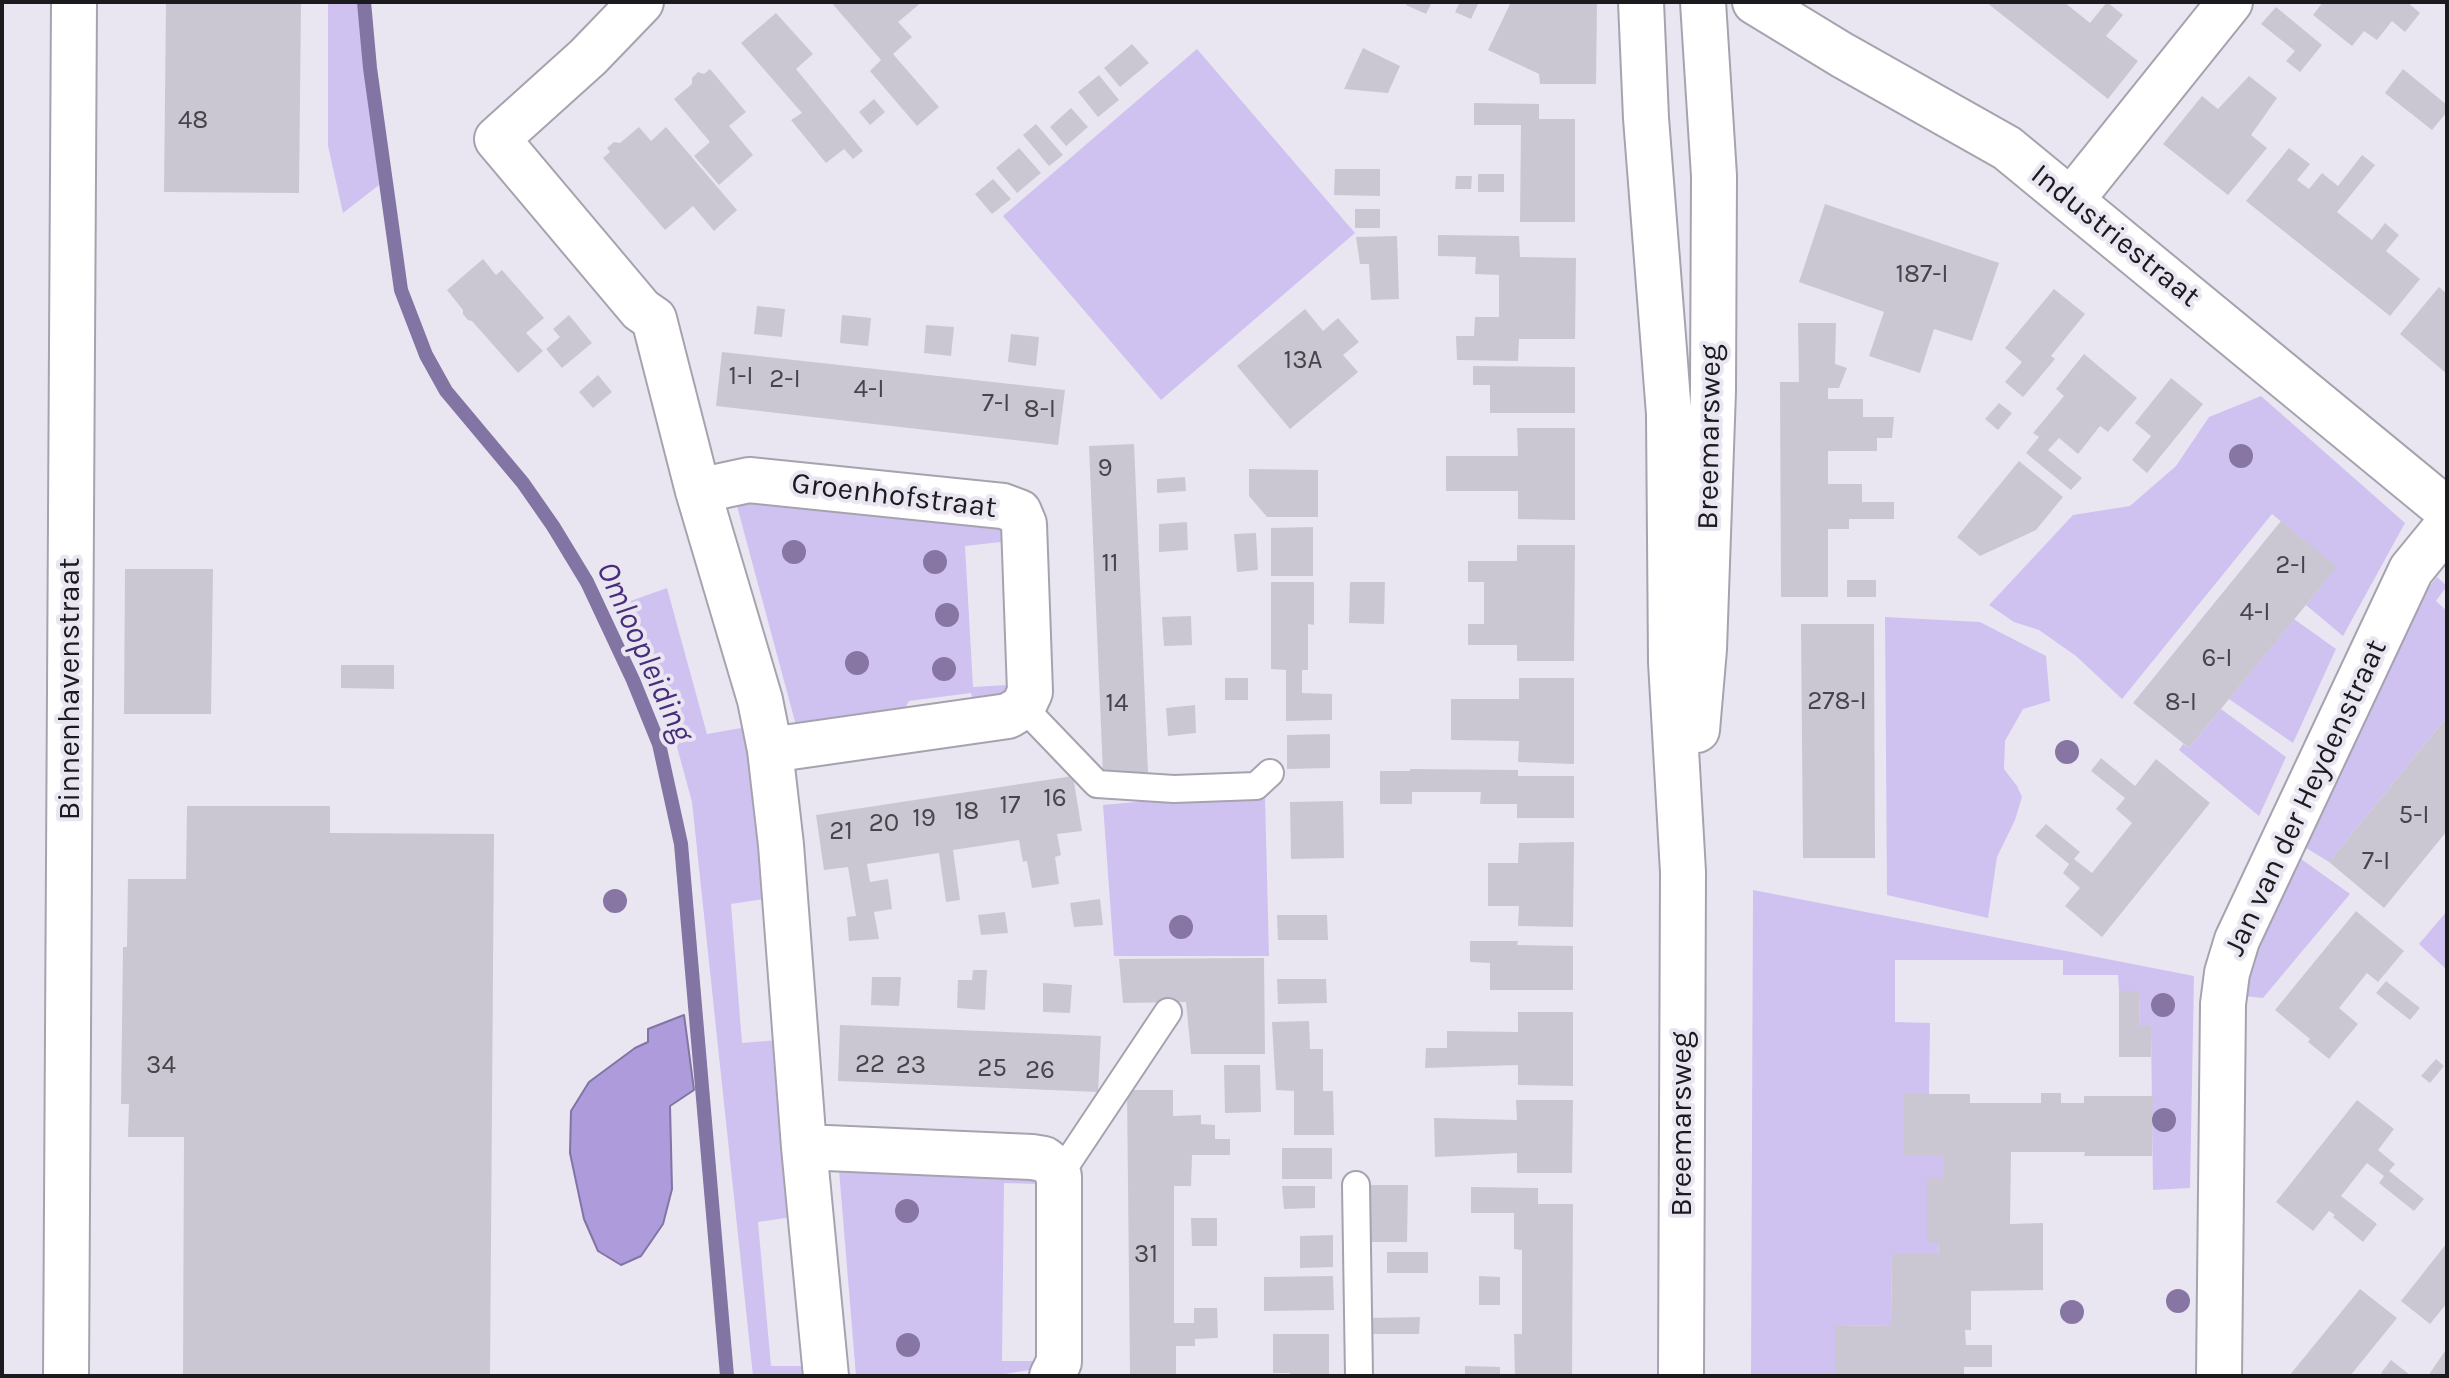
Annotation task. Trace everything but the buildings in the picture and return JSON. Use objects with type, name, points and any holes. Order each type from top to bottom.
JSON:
[{"type":"street","name":"Binnenhavenstraat","points":[[66,1376],[74,2]]},
{"type":"street","points":[[641,2],[588,57],[497,139],[641,310],[654,319],[698,491],[760,700],[770,750],[781,845],[804,1147],[826,1376]]},
{"type":"street","name":"Breemarsweg","points":[[1641,2],[1646,118],[1669,414],[1671,662],[1683,872],[1681,1376]]},
{"type":"street","name":"Breemarsweg","points":[[1683,872],[1704,649],[1713,391],[1714,176],[1703,2]]},
{"type":"street","name":"Industriestraat","points":[[1755,2],[2007,148],[2442,499]]},
{"type":"street","points":[[2072,199],[2230,2]]},
{"type":"street","name":"Groenhofstraat","points":[[698,491],[749,480],[1003,506],[1019,512],[1024,524],[1030,692],[1023,707]]},
{"type":"street","name":"Jan van der Heydenstraat","points":[[2219,1376],[2223,1004],[2227,973],[2237,940],[2442,499]]},
{"type":"street","points":[[770,750],[1008,716],[1023,707]]},
{"type":"street","points":[[804,1147],[1044,1159],[1055,1170],[1059,1185],[1059,1362],[1052,1376]]},
{"type":"lane","points":[[1023,707],[1097,784],[1174,789],[1256,786],[1270,773]]},
{"type":"lane","points":[[1055,1170],[1068,1162],[1168,1012]]},
{"type":"lane","points":[[1356,1185],[1359,1376]]},
{"type":"shaded area","points":[[328,2],[364,2],[365,53],[379,185],[343,213],[328,146]]},
{"type":"shaded area","points":[[1197,49],[1355,233],[1161,400],[1003,216]]},
{"type":"shaded area","points":[[2261,396],[2405,523],[2343,636],[2306,605],[2336,567],[2272,514],[2122,699],[2076,656],[2039,630],[2014,622],[1989,605],[2073,515],[2130,506],[2176,466],[2209,417]]},
{"type":"shaded area","points":[[742,499],[991,521],[1003,530],[1001,542],[965,546],[973,687],[1008,685],[1012,695],[974,706],[971,693],[909,701],[899,719],[797,729],[737,506]]},
{"type":"shaded area","points":[[2437,577],[2447,586],[2436,601],[2447,611],[2447,717],[2329,862],[2303,846],[2422,595]]},
{"type":"shaded area","points":[[667,588],[707,734],[747,727],[764,899],[731,904],[742,1043],[778,1040],[792,1217],[758,1222],[771,1366],[805,1366],[805,1376],[753,1376],[692,802],[665,703],[622,604]]},
{"type":"shaded area","points":[[1885,617],[1980,622],[2046,656],[2050,701],[2023,709],[2005,741],[2004,769],[2022,797],[1997,857],[1988,918],[1887,895]]},
{"type":"shaded area","points":[[2294,619],[2336,649],[2293,743],[2229,699]]},
{"type":"shaded area","points":[[2221,709],[2286,757],[2259,816],[2179,750],[2183,744],[2189,748]]},
{"type":"shaded area","points":[[1265,797],[1269,956],[1114,956],[1103,805],[1168,799]]},
{"type":"shaded area","points":[[2297,856],[2350,894],[2263,998],[2243,996],[2249,967]]},
{"type":"shaded area","points":[[1753,890],[2194,976],[2190,1188],[2153,1190],[2151,1027],[2139,1026],[2140,992],[2119,991],[2118,975],[2063,975],[2063,960],[1895,960],[1895,1022],[1930,1023],[1929,1094],[1904,1095],[1904,1154],[1944,1155],[1944,1177],[1927,1177],[1928,1242],[1938,1242],[1939,1254],[1892,1254],[1891,1326],[1835,1325],[1835,1376],[1751,1376]]},
{"type":"shaded area","points":[[2447,911],[2447,970],[2419,944]]},
{"type":"shaded area","points":[[684,1015],[694,1090],[670,1106],[672,1189],[663,1224],[641,1256],[621,1265],[598,1251],[584,1219],[570,1153],[571,1111],[589,1082],[648,1042],[648,1029]]},
{"type":"shaded area","points":[[839,1170],[1035,1174],[1038,1184],[1004,1183],[1002,1361],[1039,1361],[1041,1368],[993,1376],[856,1376]]},
{"type":"waterway","name":"Omloopleiding","points":[[364,2],[370,68],[401,290],[426,355],[446,391],[523,483],[587,582],[659,744],[681,844],[727,1376]]}]
